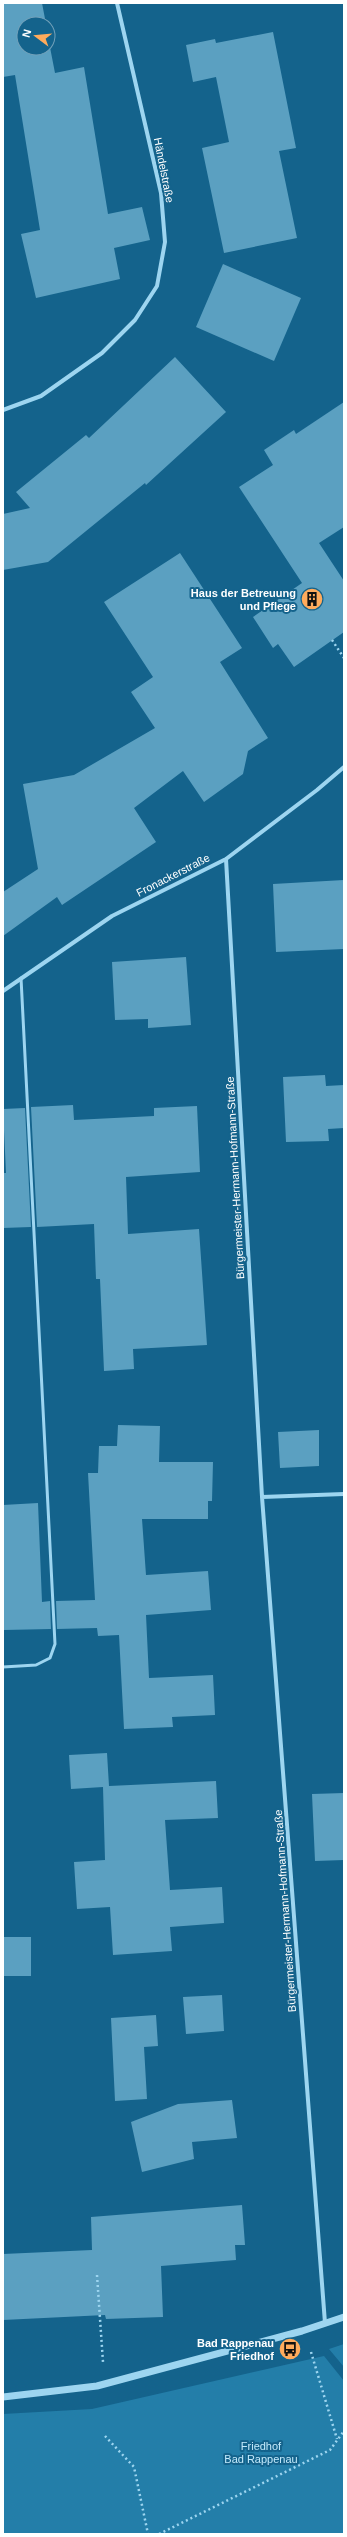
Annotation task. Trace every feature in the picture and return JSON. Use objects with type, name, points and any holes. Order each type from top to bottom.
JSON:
[{"type":"street","name":"Händelstraße","points":[[4,411],[42,396],[102,353],[135,320],[157,286],[165,242],[161,193],[117,3]]},
{"type":"street","name":"Fronackerstraße","points":[[3,991],[112,916],[226,859],[317,790],[344,767]]},
{"type":"street","name":"Bürgermeister-Hermann-Hofmann-Straße","points":[[226,859],[262,1497],[326,2324]]},
{"type":"street","points":[[262,1497],[344,1494]]},
{"type":"street","points":[[3,2397],[105,2383],[326,2324],[344,2317]]},
{"type":"lane","points":[[3,1667],[36,1665],[50,1658],[55,1644],[21,978]]},
{"type":"path","points":[[332,640],[344,658]]},
{"type":"path","points":[[97,2275],[105,2383]]},
{"type":"path","points":[[310,2348],[338,2440]]},
{"type":"path","points":[[159,2534],[330,2450],[344,2431]]},
{"type":"path","points":[[105,2436],[134,2467],[148,2534]]},
{"type":"green space","points":[[344,2344],[344,2367],[329,2349]]},
{"type":"green space","name":"Friedhof Bad Rappenau","points":[[324,2356],[344,2381],[344,2534],[3,2534],[3,2414],[92,2409]]},
{"type":"building","points":[[3,3],[42,3],[44,16],[16,16],[16,56],[52,56],[55,73],[84,67],[108,214],[142,207],[150,240],[114,248],[120,279],[36,298],[21,234],[40,230],[15,75],[3,77]]},
{"type":"building","points":[[273,32],[296,148],[279,151],[297,238],[224,253],[202,148],[229,142],[216,77],[193,82],[186,45],[215,39],[216,43]]},
{"type":"building","points":[[223,264],[301,298],[274,361],[196,327]]},
{"type":"building","points":[[175,357],[226,412],[146,485],[145,483],[48,562],[3,570],[3,514],[30,508],[16,492],[86,435],[89,438]]},
{"type":"building","points":[[344,402],[344,527],[319,543],[344,581],[344,632],[294,667],[278,644],[273,648],[253,617],[302,583],[239,487],[273,465],[264,450],[294,430],[296,434]]},
{"type":"building","points":[[180,553],[242,648],[220,662],[268,738],[248,751],[243,774],[204,802],[183,771],[134,808],[156,842],[62,905],[57,897],[3,936],[3,892],[38,869],[23,784],[74,775],[155,728],[131,692],[153,677],[104,602]]},
{"type":"building","points":[[344,880],[344,949],[276,952],[273,884]]},
{"type":"building","points":[[186,957],[191,1025],[148,1028],[148,1019],[115,1020],[112,962]]},
{"type":"building","points":[[325,1075],[326,1086],[344,1085],[344,1128],[328,1129],[329,1141],[286,1142],[283,1077]]},
{"type":"building","points":[[73,1105],[74,1120],[154,1116],[154,1108],[197,1106],[200,1172],[126,1177],[128,1234],[199,1229],[207,1345],[133,1349],[134,1369],[104,1371],[100,1279],[96,1279],[94,1224],[37,1227],[31,1107]]},
{"type":"building","points":[[25,1108],[31,1227],[3,1228],[3,1173],[6,1173],[3,1109]]},
{"type":"building","points":[[118,1425],[160,1426],[159,1462],[213,1462],[212,1501],[208,1501],[208,1519],[142,1519],[146,1575],[208,1571],[211,1610],[146,1615],[149,1678],[213,1675],[215,1715],[172,1717],[173,1727],[124,1729],[119,1635],[98,1636],[97,1628],[57,1629],[56,1601],[95,1600],[88,1473],[98,1473],[99,1446],[117,1446]]},
{"type":"building","points":[[319,1430],[319,1466],[280,1468],[278,1432]]},
{"type":"building","points":[[38,1503],[42,1602],[50,1601],[51,1629],[4,1630],[3,1505]]},
{"type":"building","points":[[107,1753],[109,1786],[216,1781],[218,1818],[165,1820],[170,1890],[222,1887],[224,1923],[170,1927],[172,1951],[113,1955],[110,1907],[77,1909],[74,1862],[105,1860],[103,1787],[71,1789],[69,1755]]},
{"type":"building","points":[[344,1793],[344,1860],[315,1861],[312,1794]]},
{"type":"building","points":[[3,1937],[31,1937],[31,1976],[3,1976]]},
{"type":"building","points":[[222,1995],[224,2031],[186,2034],[183,1997]]},
{"type":"building","points":[[156,2015],[158,2046],[144,2047],[147,2099],[115,2101],[111,2018]]},
{"type":"building","points":[[232,2100],[237,2138],[192,2142],[194,2159],[142,2172],[131,2122],[178,2104]]},
{"type":"building","points":[[242,2205],[245,2245],[235,2245],[236,2260],[161,2266],[163,2317],[106,2319],[105,2315],[3,2320],[3,2254],[92,2250],[91,2217]]},
{"type":"place","name":"Haus der Betreuung und Pflege","points":[[312,599]]},
{"type":"place","name":"Bad Rappenau Friedhof","points":[[290,2349]]}]
